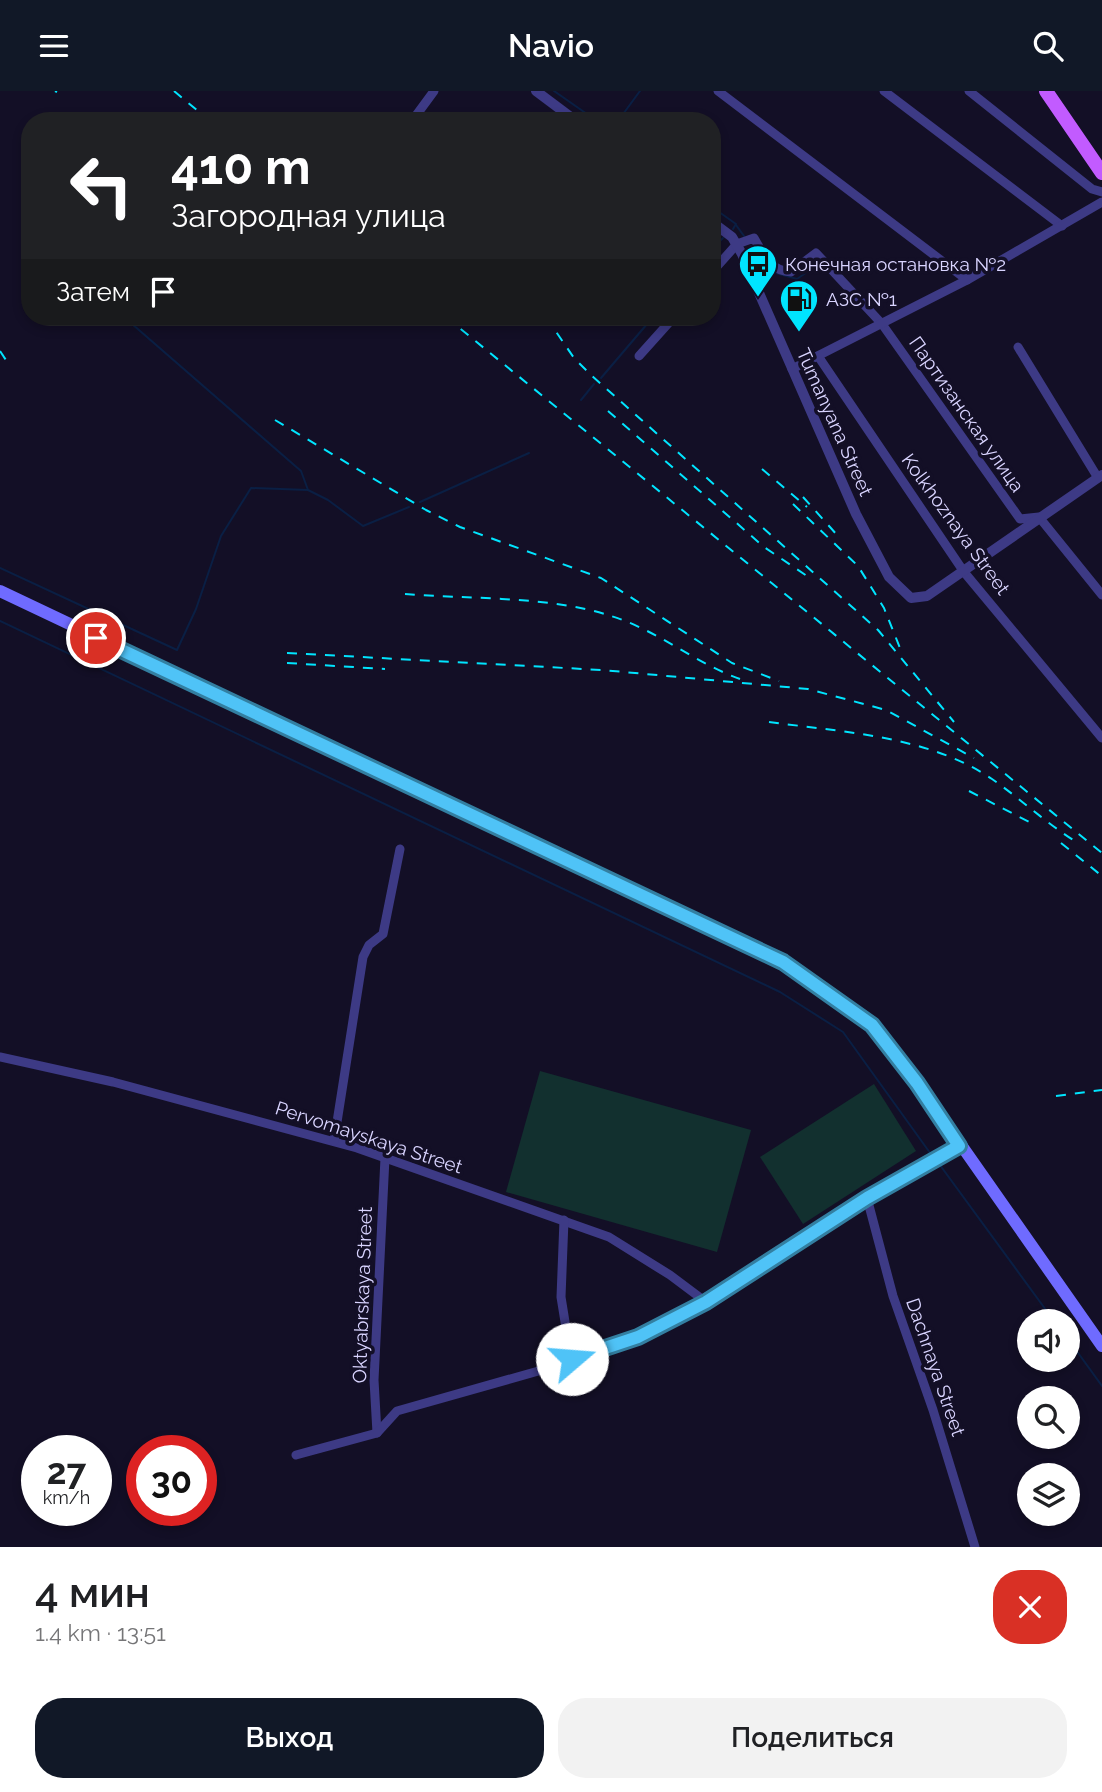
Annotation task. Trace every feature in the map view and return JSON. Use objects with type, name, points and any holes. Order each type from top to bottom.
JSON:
[{"type":"main road","points":[[1046,91],[1102,173]]},
{"type":"main road","points":[[0,591],[783,962],[872,1025],[917,1083],[1102,1346]]},
{"type":"street","points":[[419,112],[434,91]]},
{"type":"street","points":[[536,91],[564,112]]},
{"type":"street","points":[[718,91],[967,280]]},
{"type":"street","points":[[884,91],[1062,226]]},
{"type":"street","points":[[969,91],[1092,189],[1102,192]]},
{"type":"street","points":[[792,369],[967,280],[1102,202]]},
{"type":"street","name":"Tumanyana Street","points":[[721,229],[737,244],[856,514],[889,577],[911,598],[928,596],[964,572]]},
{"type":"street","name":"Партизанская улица","points":[[737,244],[754,238],[772,267],[781,272],[791,272],[816,253],[882,324],[1020,519],[1039,517],[1102,595]]},
{"type":"street","points":[[721,262],[737,244]]},
{"type":"street","points":[[639,356],[666,326]]},
{"type":"street","points":[[964,572],[1039,517],[1100,477],[1018,347]]},
{"type":"street","name":"Kolkhoznaya Street","points":[[818,356],[964,572],[1102,738]]},
{"type":"street","points":[[334,1140],[363,957],[369,945],[383,934],[400,849]]},
{"type":"street","name":"Pervomayskaya Street","points":[[0,1057],[113,1082],[334,1140],[609,1237],[670,1275],[706,1302]]},
{"type":"street","points":[[296,1455],[377,1433],[397,1411],[549,1368],[638,1337],[706,1302],[867,1198],[959,1146]]},
{"type":"street","name":"Oktyabrskaya Street","points":[[377,1433],[374,1380],[385,1159]]},
{"type":"street","name":"Dachnaya Street","points":[[867,1198],[893,1296],[933,1410],[975,1547]]},
{"type":"street","points":[[564,1220],[561,1297],[572,1359]]},
{"type":"green space","points":[[540,1071],[751,1130],[717,1252],[506,1192]]},
{"type":"green space","points":[[874,1084],[916,1151],[803,1224],[760,1157]]},
{"type":"waterway","points":[[554,91],[584,112]]},
{"type":"waterway","points":[[625,112],[640,91]]},
{"type":"waterway","points":[[721,213],[736,224],[733,229]]},
{"type":"waterway","points":[[736,225],[744,236]]},
{"type":"waterway","points":[[751,246],[769,271],[797,279],[807,272]]},
{"type":"waterway","points":[[134,326],[301,471],[308,490]]},
{"type":"waterway","points":[[601,378],[645,326]]},
{"type":"waterway","points":[[581,400],[594,384]]},
{"type":"waterway","points":[[420,502],[529,453]]},
{"type":"waterway","points":[[0,568],[177,650],[196,609],[221,536],[251,488],[308,490],[328,500],[363,526],[409,507]]},
{"type":"waterway","points":[[0,621],[780,992],[843,1032],[933,1157]]},
{"type":"waterway","points":[[937,1161],[1045,1309]]},
{"type":"waterway","points":[[1080,1356],[1102,1386]]},
{"type":"railway","points":[[174,91],[199,112]]},
{"type":"railway","points":[[457,326],[1102,853]]},
{"type":"railway","points":[[552,326],[574,358],[592,376],[878,630],[954,722]]},
{"type":"railway","points":[[0,351],[6,360]]},
{"type":"railway","points":[[608,411],[764,547],[807,576]]},
{"type":"railway","points":[[275,420],[426,510],[460,527],[601,578],[732,663],[779,681]]},
{"type":"railway","points":[[762,469],[807,507]]},
{"type":"railway","points":[[803,497],[838,536]]},
{"type":"railway","points":[[793,504],[858,566],[884,608],[900,648]]},
{"type":"railway","points":[[405,594],[510,599],[588,610],[644,629],[740,679]]},
{"type":"railway","points":[[287,653],[602,670],[808,689],[886,710],[974,758]]},
{"type":"railway","points":[[287,663],[385,669]]},
{"type":"railway","points":[[769,722],[885,738],[941,753],[992,779],[1078,843]]},
{"type":"railway","points":[[969,791],[1035,825]]},
{"type":"railway","points":[[1061,843],[1102,876]]},
{"type":"railway","points":[[1056,1096],[1102,1090]]},
{"type":"place","name":"Конечная остановка №2","points":[[758,298]]},
{"type":"place","name":"АЗС №1","points":[[799,333]]},
{"type":"route","points":[[96,638],[783,962],[872,1025],[917,1083],[959,1146],[867,1198],[845,1215],[706,1302],[638,1337],[572,1359]]}]
